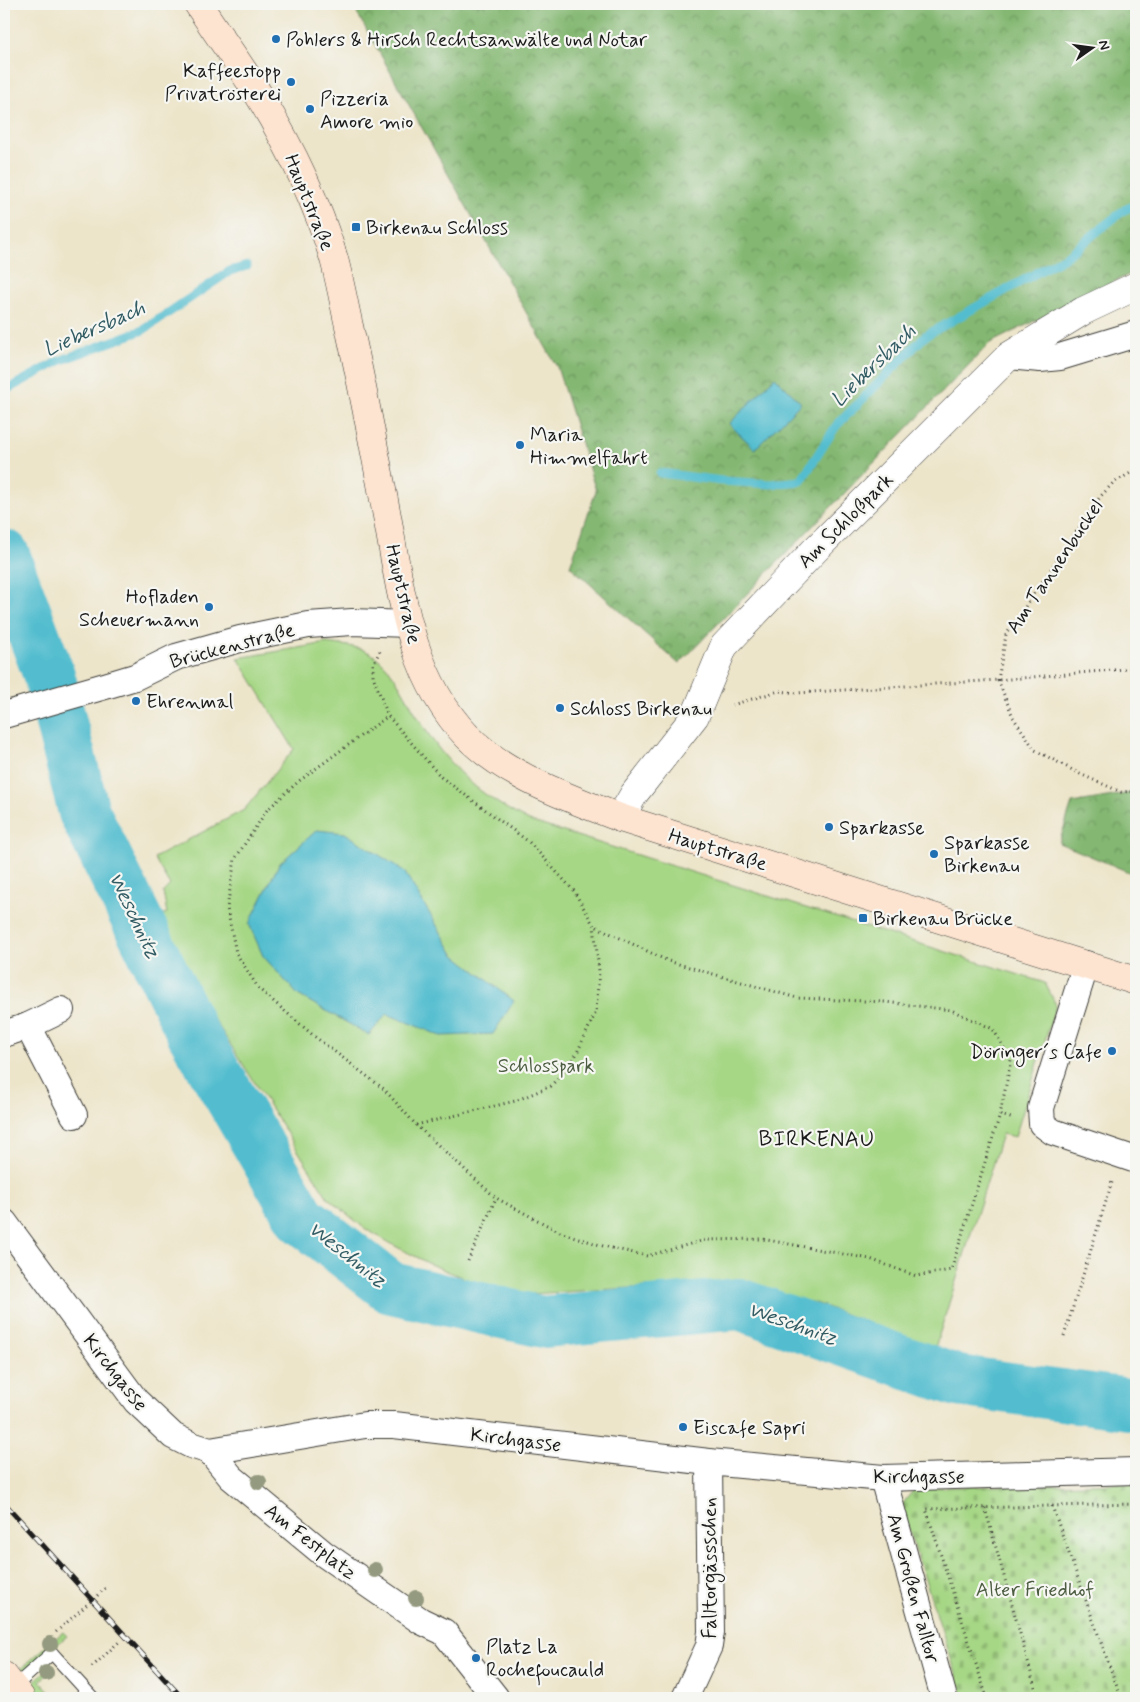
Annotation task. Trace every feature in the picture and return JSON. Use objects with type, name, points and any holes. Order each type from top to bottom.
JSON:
[{"type":"main road","name":"Hauptstraße","points":[[198,4],[259,96],[292,153],[318,210],[335,262],[359,369],[408,624],[429,679],[453,719],[468,737],[490,755],[541,786],[620,818],[1136,981]]},
{"type":"street","name":"Am Schloßpark","points":[[620,818],[634,794],[695,716],[724,646],[814,551],[1009,356],[1083,311],[1136,286]]},
{"type":"street","points":[[1009,356],[1040,359],[1060,357],[1136,334]]},
{"type":"street","name":"Brückenstraße","points":[[4,716],[135,677],[176,657],[240,639],[308,625],[352,622],[408,624]]},
{"type":"street","points":[[1086,964],[1041,1108],[1042,1124],[1053,1132],[1128,1157]]},
{"type":"street","points":[[4,1034],[28,1026],[61,1010]]},
{"type":"street","points":[[28,1026],[74,1115]]},
{"type":"street","name":"Kirchgasse","points":[[4,1222],[136,1401],[173,1436],[191,1445],[210,1451],[365,1425],[394,1425],[709,1462],[884,1478],[1136,1471]]},
{"type":"street","name":"Am Festplatz","points":[[210,1451],[231,1477],[324,1554],[421,1621],[444,1632],[496,1698]]},
{"type":"street","name":"Falltorgässschen","points":[[685,1698],[709,1646],[711,1632],[709,1462]]},
{"type":"street","name":"Am Großen Falltor","points":[[884,1478],[944,1698]]},
{"type":"lane","points":[[12,1688],[52,1653],[93,1698]]},
{"type":"path","name":"Am Tannenbuckel","points":[[998,680],[1006,635],[1100,497],[1113,483],[1136,470]]},
{"type":"path","points":[[376,659],[373,664],[373,676],[388,716],[441,777],[529,842],[574,891],[594,926],[599,971],[596,1012],[575,1057],[551,1086],[515,1101],[416,1125]]},
{"type":"path","points":[[695,716],[778,691],[797,693],[998,680],[1136,668]]},
{"type":"path","points":[[998,680],[1012,717],[1035,750],[1080,774],[1121,792],[1136,791]]},
{"type":"path","points":[[388,716],[300,781],[267,810],[235,859],[227,908],[236,953],[259,989],[314,1036],[384,1090],[416,1125],[496,1198],[560,1232],[603,1246],[646,1256],[705,1240],[762,1239],[870,1258],[916,1276],[951,1270],[1000,1115],[1011,1060],[993,1029],[951,1010],[885,1002],[797,998],[668,961],[594,926]]},
{"type":"path","points":[[1000,1115],[1006,1117]]},
{"type":"path","points":[[1064,1336],[1128,1157]]},
{"type":"path","points":[[468,1261],[496,1198]]},
{"type":"path","points":[[987,1698],[926,1509],[1136,1504]]},
{"type":"path","points":[[1052,1507],[1121,1698]]},
{"type":"path","points":[[985,1508],[1038,1698]]},
{"type":"path","points":[[79,1612],[108,1586]]},
{"type":"path","points":[[77,1680],[120,1641]]},
{"type":"green space","points":[[352,4],[1136,4],[1136,271],[990,343],[679,664],[570,566],[596,491],[557,367]]},
{"type":"green space","name":"Schlosspark","points":[[327,643],[359,648],[368,652],[385,665],[398,682],[441,752],[458,771],[486,795],[529,821],[1045,983],[1056,1005],[1015,1137],[1002,1134],[935,1348],[816,1303],[746,1288],[695,1284],[513,1295],[466,1279],[430,1264],[397,1247],[364,1228],[328,1198],[169,948],[157,916],[167,913],[163,892],[170,885],[154,858],[244,810],[294,749],[238,658]]},
{"type":"green space","points":[[1136,792],[1136,875],[1059,843],[1072,803]]},
{"type":"green space","name":"Alter Friedhof","points":[[1136,1483],[1136,1698],[964,1698],[901,1506],[915,1488]]},
{"type":"green space","points":[[63,1632],[67,1636],[22,1675],[18,1671]]},
{"type":"green space","points":[[49,1668],[51,1671],[40,1681],[56,1698],[42,1698],[30,1685]]},
{"type":"water","points":[[775,377],[801,403],[755,449],[729,424]]},
{"type":"water","points":[[317,830],[345,833],[404,871],[454,954],[514,1001],[493,1034],[441,1036],[387,1014],[369,1035],[298,995],[263,956],[249,924],[279,864]]},
{"type":"waterway","name":"Liebersbach","points":[[660,473],[722,481],[771,484],[801,481],[836,426],[925,336],[1068,255],[1124,210],[1136,205]]},
{"type":"waterway","name":"Liebersbach","points":[[4,391],[59,361],[143,330],[230,271],[247,266]]},
{"type":"waterway","name":"Weschnitz","points":[[4,555],[49,675],[84,812],[192,1032],[301,1218],[391,1288],[543,1322],[739,1304],[958,1381],[1136,1405]]},
{"type":"railway","points":[[4,1503],[182,1698]]},
{"type":"place","name":"Pohlers & Hirsch Rechtsanwälte und Notar","points":[[276,39]]},
{"type":"place","name":"Kaffeestopp Privatrösterei","points":[[291,82]]},
{"type":"place","name":"Pizzeria Amore mio","points":[[310,109]]},
{"type":"place","name":"Birkenau Schloss","points":[[356,227]]},
{"type":"place","name":"Maria Himmelfahrt","points":[[520,445]]},
{"type":"place","name":"Hofladen Scheuermann","points":[[209,607]]},
{"type":"place","name":"Ehrenmal","points":[[136,701]]},
{"type":"place","name":"Schloss Birkenau","points":[[560,708]]},
{"type":"place","name":"Sparkasse","points":[[829,827]]},
{"type":"place","name":"Sparkasse Birkenau","points":[[934,854]]},
{"type":"place","name":"Birkenau Brücke","points":[[863,918]]},
{"type":"place","name":"Döringer´s Cafe","points":[[1112,1051]]},
{"type":"place","name":"Eiscafe Sapri","points":[[683,1427]]},
{"type":"place","name":"Platz La Rochefoucauld","points":[[476,1658]]},
{"type":"district","name":"BIRKENAU","points":[[817,1138]]}]
